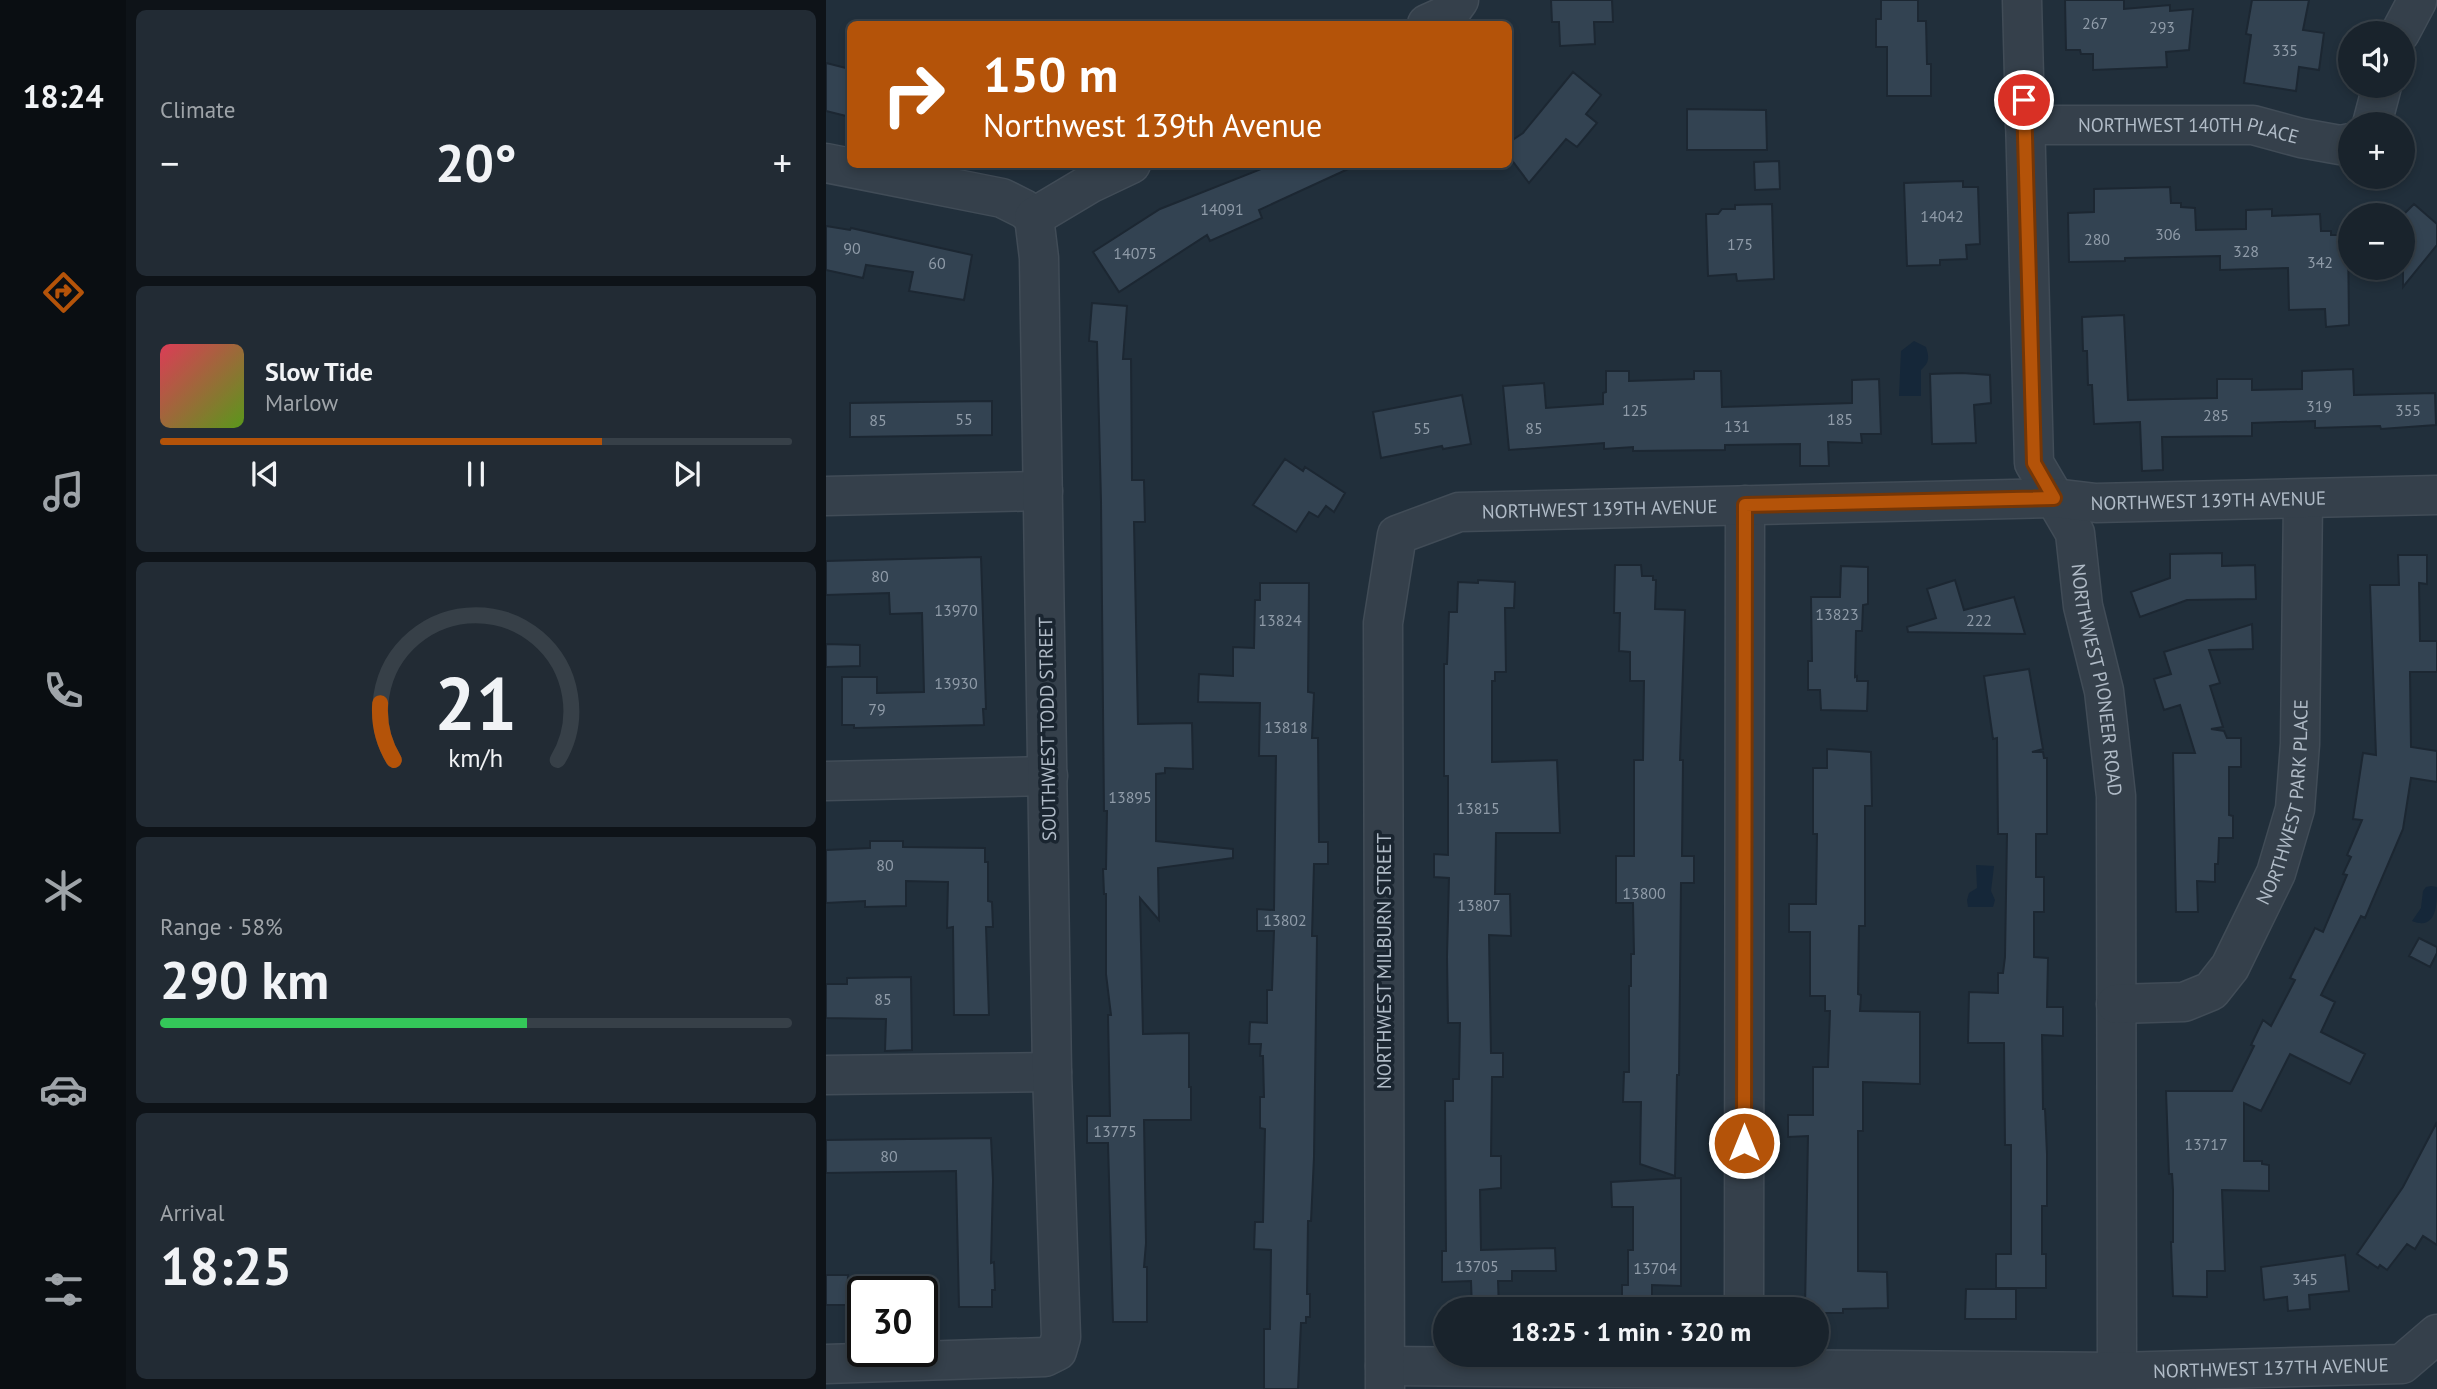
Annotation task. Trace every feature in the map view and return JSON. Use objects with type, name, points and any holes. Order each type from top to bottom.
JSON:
[{"type":"street","points":[[1434,21],[1449,14],[1459,0]]},
{"type":"street","name":"NORTHWEST PIONEER ROAD","points":[[2022,0],[2034,463],[2075,533],[2083,606],[2104,691],[2116,796],[2117,1372]]},
{"type":"street","points":[[2406,21],[2417,1]]},
{"type":"street","name":"NORTHWEST 140TH PLACE","points":[[2025,125],[2253,125],[2338,145]]},
{"type":"street","points":[[826,163],[847,167]]},
{"type":"street","points":[[851,168],[1002,198],[1024,209],[1034,218],[1091,183],[1123,168]]},
{"type":"street","name":"SOUTHWEST TODD STREET","points":[[981,1375],[1058,1351],[1061,1337],[1052,1072],[1039,258],[1034,218]]},
{"type":"street","points":[[826,496],[1043,491]]},
{"type":"street","name":"NORTHWEST 139TH AVENUE","points":[[1397,534],[1459,512],[2054,498],[2096,503],[2437,495]]},
{"type":"street","name":"NORTHWEST PARK PLACE","points":[[2116,1004],[2184,1002],[2211,990],[2230,967],[2276,873],[2295,809],[2300,744],[2303,499]]},
{"type":"street","points":[[1744,1297],[1745,505]]},
{"type":"street","name":"NORTHWEST MILBURN STREET","points":[[1385,1378],[1383,623],[1397,534]]},
{"type":"street","points":[[826,781],[1048,776]]},
{"type":"street","points":[[826,1075],[1052,1072]]},
{"type":"street","name":"NORTHWEST 137TH AVENUE","points":[[1385,1378],[1744,1371],[2117,1372],[2402,1364],[2437,1334]]},
{"type":"street","points":[[826,1364],[981,1375]]},
{"type":"water","points":[[1914,341],[1926,347],[1928,354],[1927,362],[1921,370],[1921,396],[1899,396],[1901,351]]},
{"type":"water","points":[[1976,865],[1994,866],[1991,891],[1995,900],[1993,907],[1968,907],[1969,893],[1977,888]]},
{"type":"water","points":[[2431,886],[2437,887],[2434,914],[2426,922],[2412,921],[2421,908],[2423,891]]},
{"type":"building","points":[[1551,0],[1612,0],[1613,22],[1594,22],[1595,44],[1560,46],[1559,22],[1552,22]]},
{"type":"building","points":[[1881,0],[1918,0],[1918,21],[1926,21],[1927,64],[1931,64],[1931,96],[1887,96],[1887,47],[1876,47],[1876,19],[1881,19]]},
{"type":"building","points":[[2065,0],[2124,0],[2124,9],[2170,5],[2170,11],[2193,9],[2189,50],[2166,52],[2167,67],[2093,70],[2093,54],[2066,50]]},
{"type":"building","points":[[2252,0],[2309,0],[2303,30],[2324,33],[2319,70],[2299,67],[2296,91],[2244,83],[2251,35],[2246,34]]},
{"type":"building","points":[[826,63],[847,68],[847,116],[826,111]]},
{"type":"building","points":[[1573,72],[1601,95],[1586,114],[1597,123],[1577,147],[1566,139],[1529,183],[1512,160],[1512,140],[1523,133]]},
{"type":"building","points":[[1687,109],[1766,110],[1767,150],[1687,150]]},
{"type":"building","points":[[1779,161],[1780,189],[1755,190],[1754,162]]},
{"type":"building","points":[[1264,168],[1350,168],[1259,210],[1262,218],[1210,241],[1207,235],[1119,292],[1093,252],[1160,209]]},
{"type":"building","points":[[1963,181],[1963,187],[1978,187],[1980,244],[1966,245],[1967,259],[1940,260],[1940,265],[1907,266],[1904,183]]},
{"type":"building","points":[[2170,187],[2171,203],[2195,208],[2196,230],[2246,229],[2246,210],[2272,209],[2272,216],[2320,214],[2321,231],[2331,231],[2331,235],[2338,235],[2338,280],[2348,280],[2349,325],[2326,327],[2325,309],[2289,310],[2288,268],[2220,270],[2220,256],[2069,262],[2068,213],[2094,212],[2094,189]]},
{"type":"building","points":[[1772,204],[1774,279],[1737,281],[1736,274],[1708,276],[1706,214],[1718,214],[1722,209],[1735,209],[1735,205]]},
{"type":"building","points":[[2415,205],[2437,224],[2437,245],[2415,272]]},
{"type":"building","points":[[826,226],[851,228],[972,255],[964,300],[909,291],[913,272],[866,265],[863,278],[826,270]]},
{"type":"building","points":[[1092,303],[1127,306],[1123,359],[1131,359],[1132,480],[1144,480],[1145,522],[1134,522],[1138,724],[1192,723],[1193,769],[1165,768],[1165,773],[1156,774],[1156,841],[1233,849],[1233,858],[1158,868],[1159,920],[1140,898],[1143,1034],[1189,1033],[1191,1087],[1191,1120],[1144,1120],[1144,1267],[1147,1267],[1147,1322],[1113,1322],[1108,1143],[1087,1143],[1087,1116],[1110,1116],[1108,1015],[1111,1015],[1106,974],[1106,894],[1103,869],[1106,869],[1107,811],[1104,811],[1101,501],[1097,342],[1089,341]]},
{"type":"building","points":[[2124,315],[2128,400],[2217,398],[2217,379],[2252,379],[2252,390],[2302,389],[2302,371],[2353,369],[2354,395],[2435,393],[2436,425],[2381,429],[2380,426],[2315,428],[2315,421],[2252,423],[2252,436],[2162,437],[2163,470],[2142,471],[2140,422],[2094,424],[2092,385],[2088,385],[2087,351],[2083,351],[2082,317]]},
{"type":"building","points":[[1606,371],[1629,371],[1629,381],[1694,379],[1694,371],[1721,371],[1722,407],[1852,403],[1852,380],[1879,379],[1881,434],[1861,434],[1862,443],[1828,442],[1829,466],[1800,466],[1800,444],[1725,445],[1725,450],[1633,451],[1633,447],[1604,449],[1604,443],[1509,450],[1503,386],[1544,383],[1546,408],[1603,404]]},
{"type":"building","points":[[1930,374],[1990,375],[1991,403],[1974,405],[1976,443],[1932,444]]},
{"type":"building","points":[[1462,395],[1471,444],[1443,449],[1442,446],[1381,458],[1373,412]]},
{"type":"building","points":[[992,401],[992,435],[850,437],[850,403]]},
{"type":"building","points":[[1285,459],[1303,471],[1305,467],[1345,493],[1334,512],[1326,506],[1318,517],[1309,512],[1296,532],[1253,505]]},
{"type":"building","points":[[2222,553],[2222,566],[2255,565],[2256,599],[2187,600],[2140,617],[2131,592],[2170,578],[2170,554]]},
{"type":"building","points":[[2398,555],[2427,555],[2427,584],[2419,583],[2420,641],[2437,641],[2437,672],[2410,672],[2411,747],[2437,751],[2437,782],[2411,778],[2403,829],[2365,918],[2361,916],[2321,995],[2335,1002],[2321,1032],[2365,1054],[2350,1084],[2290,1054],[2261,1111],[2244,1103],[2244,1161],[2262,1161],[2262,1164],[2269,1165],[2269,1191],[2222,1190],[2225,1271],[2207,1271],[2207,1297],[2173,1296],[2173,1190],[2172,1174],[2169,1174],[2166,1091],[2232,1091],[2254,1046],[2251,1045],[2263,1020],[2271,1026],[2295,980],[2290,978],[2315,928],[2323,932],[2347,875],[2343,874],[2351,857],[2347,855],[2362,820],[2353,819],[2363,753],[2376,755],[2370,585],[2399,585]]},
{"type":"building","points":[[981,557],[986,709],[983,709],[984,725],[854,728],[854,725],[842,725],[842,677],[877,677],[877,693],[924,692],[922,613],[890,614],[889,593],[826,595],[826,561]]},
{"type":"building","points":[[1615,565],[1641,565],[1642,576],[1653,576],[1653,580],[1656,580],[1655,609],[1685,610],[1680,760],[1683,760],[1682,856],[1694,856],[1694,883],[1681,883],[1675,1176],[1640,1164],[1641,1102],[1623,1102],[1624,1072],[1629,1072],[1629,986],[1631,954],[1634,954],[1633,903],[1616,903],[1616,856],[1634,856],[1634,760],[1643,760],[1644,681],[1630,681],[1630,652],[1619,651],[1620,613],[1614,613]]},
{"type":"building","points":[[1841,566],[1868,567],[1868,604],[1863,605],[1862,631],[1856,631],[1855,677],[1857,676],[1857,681],[1868,681],[1867,711],[1821,710],[1820,690],[1808,690],[1808,661],[1812,661],[1811,597],[1840,597]]},
{"type":"building","points":[[1478,580],[1515,582],[1514,608],[1505,608],[1506,672],[1495,672],[1495,681],[1492,681],[1492,762],[1557,760],[1560,833],[1496,833],[1495,894],[1510,894],[1511,936],[1489,935],[1491,1053],[1503,1053],[1503,1077],[1492,1077],[1491,1156],[1501,1156],[1501,1188],[1480,1190],[1481,1250],[1555,1248],[1556,1271],[1512,1271],[1512,1281],[1498,1281],[1499,1297],[1472,1297],[1471,1281],[1442,1282],[1442,1251],[1446,1251],[1445,1101],[1453,1101],[1453,1079],[1459,1079],[1460,1023],[1448,1023],[1449,878],[1434,877],[1434,854],[1448,855],[1448,776],[1444,776],[1444,664],[1447,664],[1449,612],[1457,612],[1458,582],[1478,583]]},
{"type":"building","points":[[1955,580],[1964,610],[2014,597],[2025,634],[1908,632],[1907,627],[1936,618],[1927,589]]},
{"type":"building","points":[[1260,583],[1309,583],[1308,692],[1314,693],[1312,738],[1318,738],[1319,842],[1328,842],[1328,864],[1314,864],[1312,936],[1317,936],[1314,1157],[1311,1221],[1308,1221],[1307,1294],[1310,1294],[1310,1317],[1306,1317],[1306,1323],[1301,1323],[1298,1389],[1264,1389],[1264,1329],[1270,1329],[1271,1250],[1254,1249],[1255,1222],[1263,1222],[1265,1129],[1260,1128],[1260,1097],[1264,1097],[1261,1044],[1249,1044],[1250,1022],[1267,1023],[1267,990],[1272,990],[1274,931],[1257,931],[1257,909],[1274,910],[1276,756],[1259,756],[1260,703],[1198,702],[1199,674],[1233,676],[1233,647],[1254,648],[1255,600],[1260,600]]},
{"type":"building","points":[[2252,624],[2253,649],[2209,650],[2220,683],[2210,686],[2223,727],[2211,729],[2224,731],[2227,738],[2241,738],[2241,767],[2229,767],[2229,815],[2233,816],[2233,838],[2219,838],[2215,882],[2197,881],[2198,912],[2176,912],[2173,753],[2195,753],[2180,705],[2164,710],[2154,679],[2171,674],[2164,652]]},
{"type":"building","points":[[826,644],[860,645],[860,666],[826,667]]},
{"type":"building","points":[[2029,669],[2043,749],[2032,752],[2043,752],[2044,758],[2047,758],[2047,834],[2036,834],[2036,877],[2044,877],[2044,912],[2034,912],[2034,957],[2048,958],[2047,1007],[2063,1007],[2063,1036],[2042,1035],[2047,1206],[2042,1206],[2042,1254],[2046,1254],[2046,1288],[1996,1288],[1996,1254],[2011,1254],[2011,1145],[2005,1145],[2004,1043],[1968,1043],[1969,992],[1998,993],[1998,973],[2003,973],[2005,957],[2007,834],[1998,834],[1997,738],[1993,739],[1984,676]]},
{"type":"building","points":[[1827,749],[1871,752],[1872,806],[1865,806],[1865,926],[1859,926],[1860,1011],[1920,1012],[1920,1084],[1863,1082],[1863,1131],[1858,1131],[1858,1271],[1887,1272],[1888,1308],[1843,1309],[1843,1313],[1829,1313],[1829,1297],[1805,1297],[1808,1136],[1788,1137],[1788,1115],[1813,1115],[1813,1067],[1828,1067],[1830,1011],[1825,1011],[1825,996],[1810,996],[1810,932],[1789,932],[1789,904],[1816,904],[1817,834],[1813,834],[1813,768],[1827,768]]},
{"type":"building","points":[[870,841],[903,841],[903,847],[985,848],[985,862],[988,862],[988,901],[992,902],[993,927],[986,927],[989,1015],[954,1015],[953,927],[947,928],[948,882],[906,881],[906,906],[865,907],[865,901],[826,903],[826,850],[870,848]]},
{"type":"building","points":[[2419,938],[2437,947],[2430,967],[2409,956]]},
{"type":"building","points":[[911,977],[912,1050],[885,1051],[886,1019],[826,1018],[826,984],[847,984],[847,978]]},
{"type":"building","points":[[2437,1122],[2437,1245],[2423,1236],[2415,1249],[2407,1244],[2387,1270],[2380,1265],[2378,1268],[2357,1254],[2403,1187]]},
{"type":"building","points":[[991,1138],[991,1263],[994,1262],[995,1290],[992,1290],[992,1307],[959,1307],[956,1171],[826,1173],[826,1140]]},
{"type":"building","points":[[1681,1178],[1681,1286],[1652,1285],[1652,1297],[1622,1297],[1622,1285],[1628,1285],[1628,1250],[1633,1250],[1633,1207],[1612,1207],[1611,1182]]},
{"type":"building","points":[[2345,1255],[2349,1291],[2309,1295],[2310,1309],[2288,1311],[2287,1297],[2264,1300],[2261,1267]]},
{"type":"building","points":[[826,1275],[848,1275],[847,1305],[826,1305]]},
{"type":"building","points":[[1966,1289],[2016,1289],[2016,1319],[1965,1319]]},
{"type":"route","points":[[1744,1143],[1745,505],[2054,498],[2034,463],[2024,100]]}]
